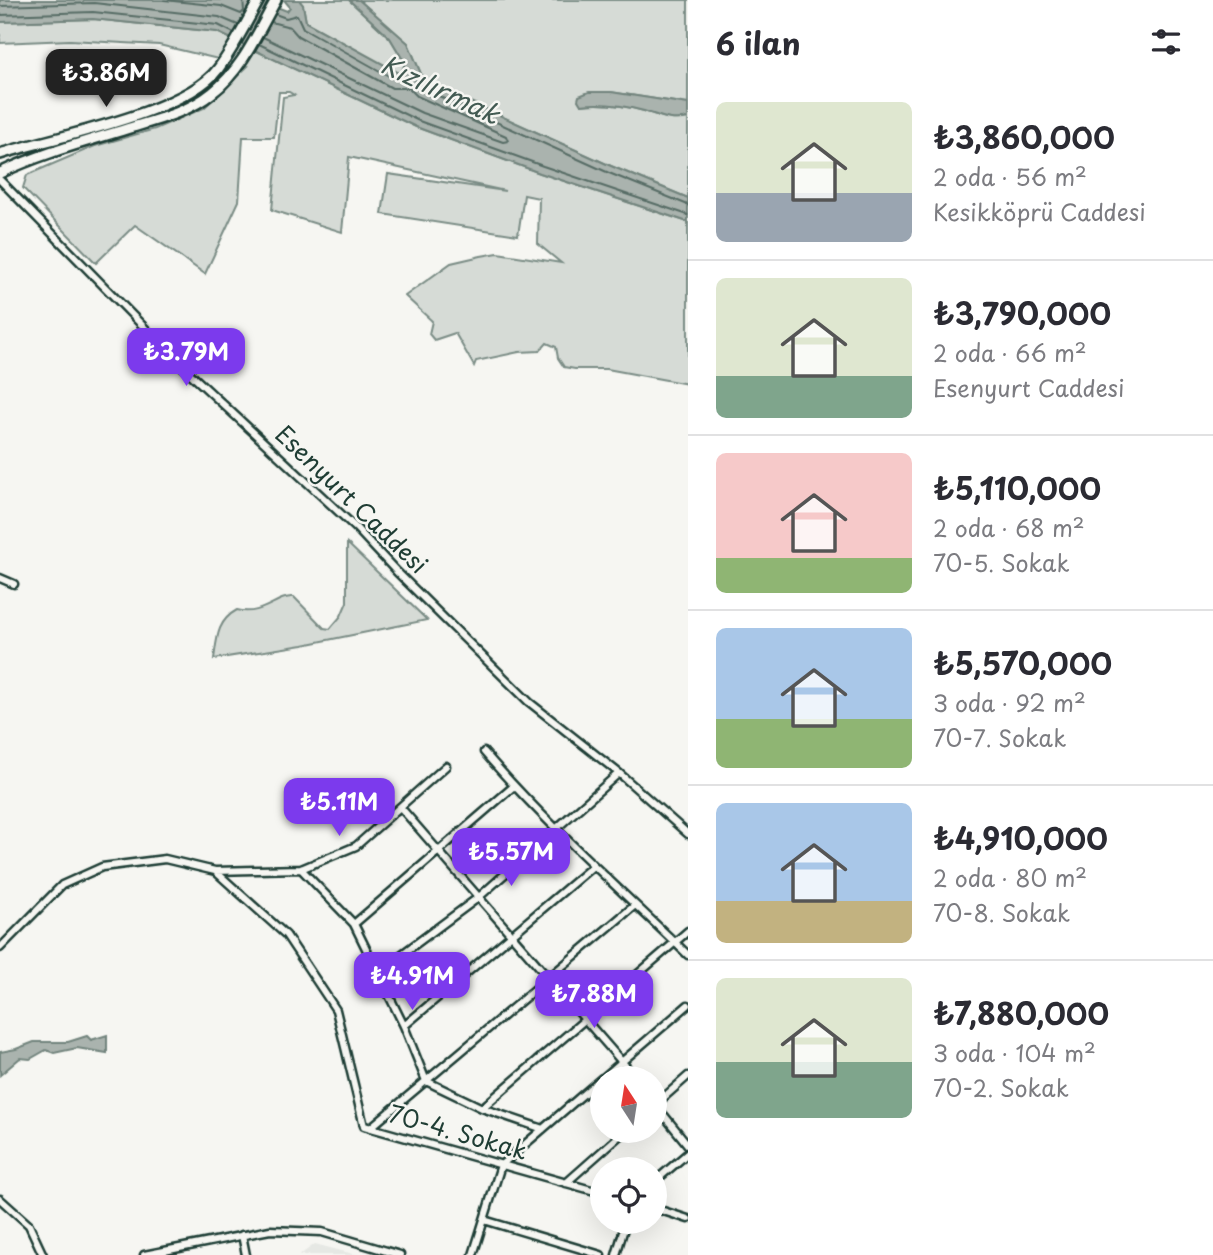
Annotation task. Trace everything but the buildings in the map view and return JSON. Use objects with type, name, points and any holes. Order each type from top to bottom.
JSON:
[{"type":"street","points":[[0,154],[119,120],[178,99],[199,87],[217,70],[259,0]]},
{"type":"street","points":[[0,173],[26,161],[186,108],[212,93],[231,75],[247,52],[276,0]]},
{"type":"street","name":"Esenyurt Caddesi","points":[[0,180],[182,366],[356,528],[529,702],[619,773],[688,834]]},
{"type":"street","points":[[0,578],[14,584]]},
{"type":"street","points":[[485,752],[556,829],[688,955]]},
{"type":"street","points":[[215,871],[302,869],[356,846],[446,766]]},
{"type":"street","points":[[378,972],[479,898],[619,773]]},
{"type":"street","points":[[354,924],[514,786]]},
{"type":"street","points":[[401,808],[627,1066]]},
{"type":"street","name":"70-4. Sokak","points":[[0,948],[62,886],[102,867],[165,859],[215,871],[286,935],[336,1010],[364,1126],[590,1190]]},
{"type":"street","points":[[404,1026],[593,866]]},
{"type":"street","points":[[302,869],[354,924],[404,1026],[426,1081],[482,1108],[543,1129]]},
{"type":"street","points":[[370,1128],[635,906]]},
{"type":"street","points":[[482,1108],[688,931]]},
{"type":"street","points":[[617,1066],[688,1005]]},
{"type":"street","points":[[667,1094],[688,1076]]},
{"type":"street","points":[[473,1255],[501,1165],[590,1088]]},
{"type":"street","points":[[667,1120],[688,1145]]},
{"type":"street","points":[[566,1183],[611,1143]]},
{"type":"street","points":[[667,1170],[688,1153]]},
{"type":"street","points":[[0,1199],[29,1225],[43,1255]]},
{"type":"street","points":[[667,1212],[688,1218]]},
{"type":"street","points":[[484,1220],[601,1255]]},
{"type":"street","points":[[144,1255],[270,1230],[322,1232],[400,1255]]},
{"type":"street","points":[[616,1255],[622,1234]]},
{"type":"street","points":[[242,1235],[246,1255]]},
{"type":"shaded area","points":[[299,0],[349,0],[390,38],[405,63],[401,75],[306,22],[303,5]]},
{"type":"shaded area","points":[[359,0],[688,0],[688,104],[611,92],[581,105],[613,105],[671,119],[688,118],[688,198],[424,81],[408,43]]},
{"type":"shaded area","points":[[93,19],[217,32],[416,127],[540,173],[688,222],[688,384],[607,369],[564,367],[558,358],[556,347],[547,343],[540,351],[519,352],[476,361],[474,366],[455,333],[434,340],[429,334],[432,321],[405,296],[451,263],[498,253],[561,263],[538,244],[539,198],[524,195],[518,235],[382,214],[388,174],[505,191],[349,157],[342,232],[272,210],[283,97],[294,95],[289,92],[279,92],[274,137],[243,137],[239,201],[205,274],[135,225],[96,263],[23,188],[27,175],[95,146],[155,129],[204,108],[248,66],[159,45],[70,40],[0,43],[0,22]]},
{"type":"shaded area","points":[[347,543],[427,620],[303,645],[214,659],[217,637],[222,625],[230,614],[237,610],[254,611],[281,599],[294,597],[324,628],[330,629],[341,616],[347,602]]},
{"type":"shaded area","points":[[315,1244],[357,1255],[300,1255]]},
{"type":"water","name":"Kızılırmak","points":[[0,0],[271,0],[269,4],[287,11],[290,7],[284,0],[299,0],[303,5],[306,22],[401,74],[405,63],[390,38],[349,0],[359,0],[408,43],[424,81],[688,198],[688,222],[540,173],[416,127],[217,32],[93,19],[0,22]]},
{"type":"water","points":[[589,92],[611,92],[688,104],[688,118],[671,119],[612,105],[581,105],[579,96]]},
{"type":"water","points":[[107,1035],[107,1053],[77,1048],[54,1053],[46,1050],[30,1059],[20,1058],[0,1075],[0,1052],[34,1042],[68,1042],[87,1036],[91,1040]]}]
